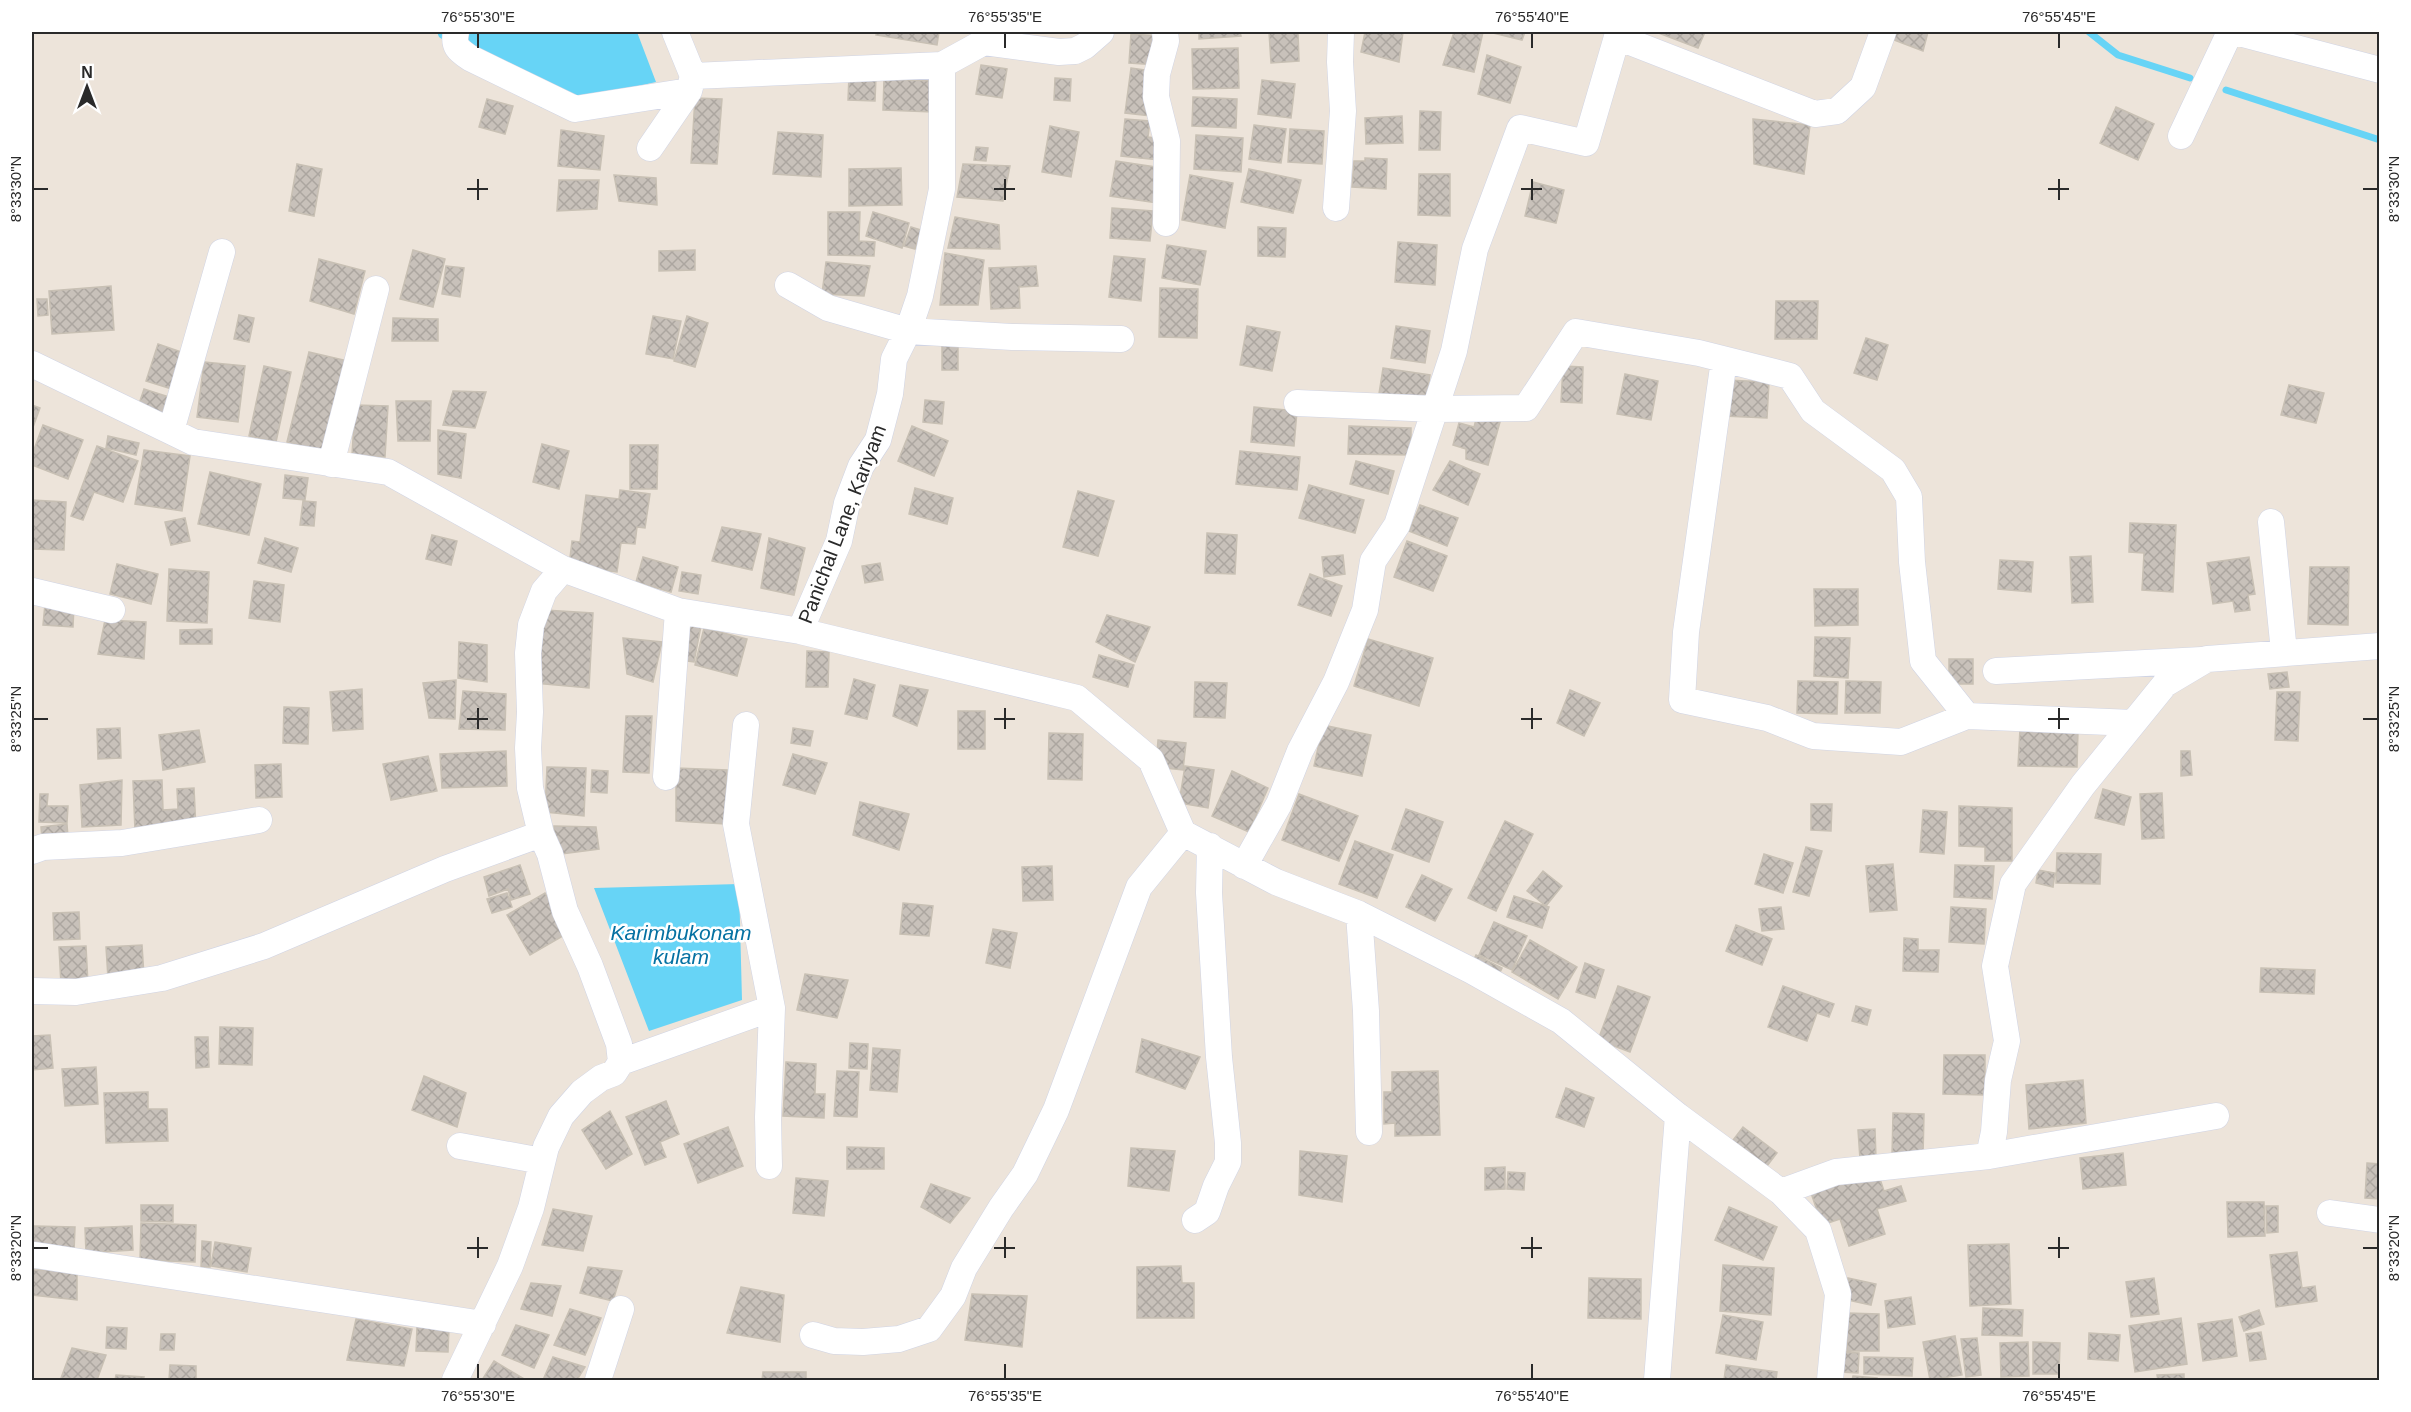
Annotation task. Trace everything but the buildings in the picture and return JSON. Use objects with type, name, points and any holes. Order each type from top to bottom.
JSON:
[{"type":"street","points":[[456,32],[455,43],[458,50],[470,58],[575,109],[691,83],[942,64],[984,42],[1059,52],[1075,51],[1085,46],[1101,32]]},
{"type":"street","points":[[650,148],[691,83],[675,32]]},
{"type":"street","points":[[1165,32],[1166,41],[1157,74],[1156,97],[1167,141],[1166,223]]},
{"type":"street","points":[[1336,207],[1343,111],[1341,32]]},
{"type":"street","points":[[1244,866],[1279,804],[1300,751],[1336,682],[1365,610],[1373,561],[1397,525],[1454,351],[1475,249],[1520,128],[1586,143],[1617,37],[1815,114],[1837,111],[1863,87],[1883,32]]},
{"type":"street","points":[[2181,136],[2230,32]]},
{"type":"street","points":[[2235,32],[2379,70]]},
{"type":"street","name":"Panichal Lane, Kariyam","points":[[800,631],[839,541],[847,502],[861,466],[878,440],[890,394],[894,359],[908,331],[920,296],[942,189],[942,64]]},
{"type":"street","points":[[171,431],[222,252]]},
{"type":"street","points":[[788,285],[828,308],[908,331],[1012,337],[1122,339]]},
{"type":"street","points":[[332,464],[376,290]]},
{"type":"street","points":[[1297,403],[1435,409],[1526,408],[1576,332],[1699,353],[1790,376],[1813,411],[1893,470],[1909,497],[1912,562],[1923,661],[1967,716]]},
{"type":"street","points":[[1724,360],[1686,632],[1682,700],[1767,718],[1813,736],[1901,742],[1967,716],[2133,723]]},
{"type":"street","points":[[32,364],[193,442],[388,472],[562,569],[678,611],[800,631],[1077,699],[1151,760],[1183,833],[1276,882],[1359,914],[1473,971],[1560,1021],[1678,1116],[1781,1192],[1818,1230],[1838,1294],[1830,1380]]},
{"type":"street","points":[[2271,522],[2284,652]]},
{"type":"street","points":[[562,569],[544,591],[531,625],[528,653],[530,788],[541,834],[550,854],[565,911],[590,966],[619,1044],[621,1062]]},
{"type":"street","points":[[32,591],[112,610]]},
{"type":"street","points":[[666,777],[678,611]]},
{"type":"street","points":[[1996,671],[2379,646]]},
{"type":"street","points":[[1989,1156],[1994,1132],[1998,1080],[2007,1041],[1995,966],[2013,884],[2083,785],[2165,684],[2207,659]]},
{"type":"street","points":[[746,725],[736,824],[772,1008],[768,1117],[769,1166]]},
{"type":"street","points":[[32,851],[43,847],[122,843],[259,820]]},
{"type":"street","points":[[813,1335],[834,1341],[863,1342],[899,1339],[929,1329],[953,1296],[964,1268],[1025,1174],[1056,1110],[1139,887],[1183,833]]},
{"type":"street","points":[[32,991],[76,992],[162,978],[264,946],[445,868],[541,834]]},
{"type":"street","points":[[1195,1220],[1207,1212],[1228,1162],[1209,893],[1209,846]]},
{"type":"street","points":[[1359,914],[1366,1011],[1368,1132]]},
{"type":"street","points":[[455,1380],[514,1256],[531,1208],[546,1147],[561,1116],[582,1092],[601,1078],[614,1073],[621,1062],[772,1008]]},
{"type":"street","points":[[1657,1380],[1678,1116]]},
{"type":"street","points":[[1781,1192],[1836,1172],[1989,1156],[2216,1116]]},
{"type":"street","points":[[460,1146],[542,1161]]},
{"type":"street","points":[[2330,1213],[2379,1220]]},
{"type":"street","points":[[35,1256],[483,1324]]},
{"type":"street","points":[[598,1380],[621,1309]]},
{"type":"water","points":[[437,32],[637,32],[656,82],[542,108],[439,37]]},
{"type":"water","name":"Karimbukonam kulam","points":[[739,884],[742,1000],[649,1031],[594,888]]},
{"type":"waterway","points":[[2089,32],[2118,55],[2190,78]]},
{"type":"waterway","points":[[2226,90],[2380,140]]}]
